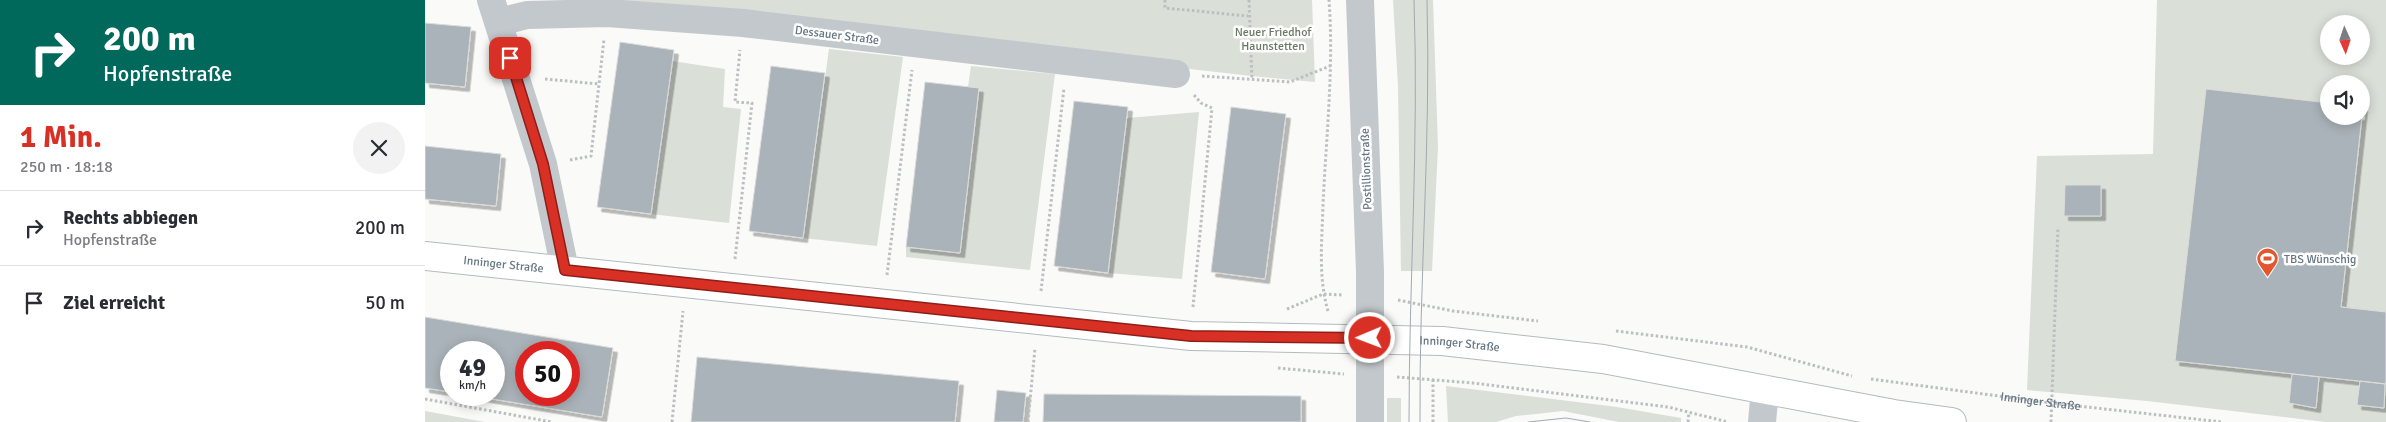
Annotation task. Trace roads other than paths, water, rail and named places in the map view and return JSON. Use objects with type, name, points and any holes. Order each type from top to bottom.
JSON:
[{"type":"main road","name":"Inninger Straße","points":[[425,256],[1191,336],[1370,338],[1442,341],[1603,359],[1894,414],[1952,422]]},
{"type":"street","name":"Postillionstraße","points":[[1361,0],[1370,338],[1358,375],[1370,422]]},
{"type":"street","name":"Dessauer Straße","points":[[495,11],[527,15],[607,14],[743,23],[915,45],[1067,60],[1175,74]]},
{"type":"street","points":[[495,11],[543,164],[565,270]]},
{"type":"street","points":[[1763,422],[1765,389]]},
{"type":"tram line","points":[[1409,422],[1415,158],[1414,0]]},
{"type":"tram line","points":[[1420,422],[1428,53],[1427,0]]},
{"type":"tram line","points":[[1528,422],[1566,418],[1590,422]]},
{"type":"place","name":"TBS Wünschig","points":[[2268,278]]},
{"type":"park label","name":"Neuer Friedhof Haunstetten","points":[[1273,39]]}]
